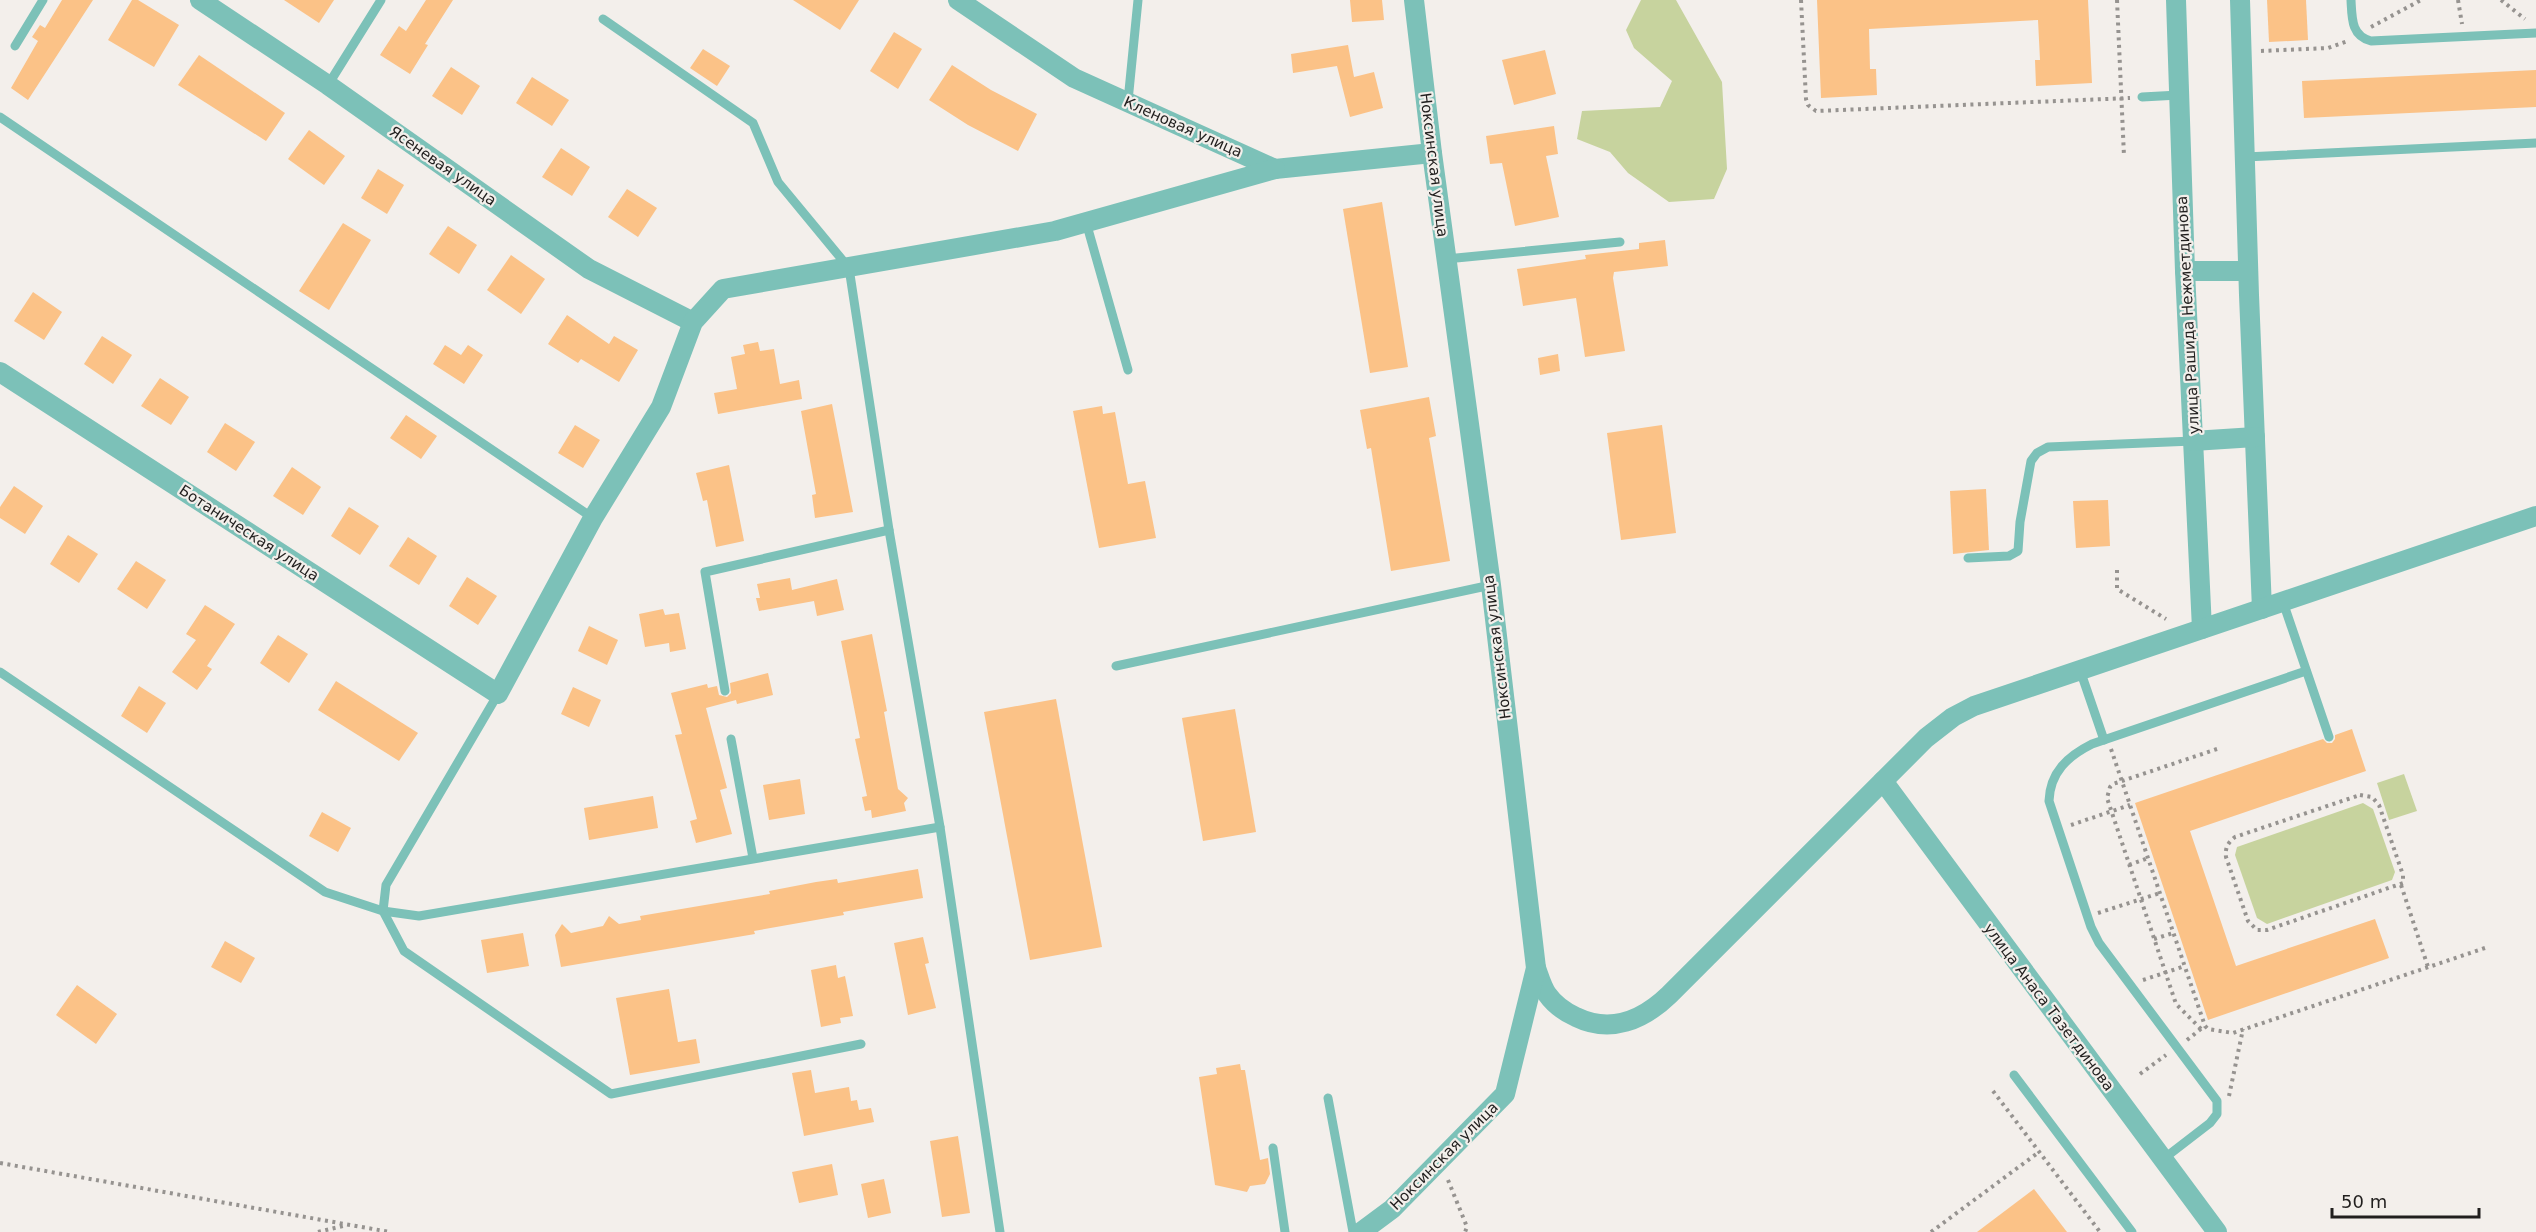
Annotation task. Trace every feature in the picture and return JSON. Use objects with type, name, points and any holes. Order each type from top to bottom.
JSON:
[{"type":"street","name":"Ясеневая улица","points":[[200,0],[328,85],[589,268],[693,322]]},
{"type":"street","name":"Кленовая улица","points":[[958,0],[1074,78],[1275,169]]},
{"type":"street","name":"Ноксинская улица","points":[[1361,1232],[1392,1209],[1505,1094],[1536,968],[1491,585],[1432,153],[1414,0]]},
{"type":"street","name":"улица Рашида Нежметдинова","points":[[2176,0],[2185,271],[2202,629]]},
{"type":"street","points":[[2240,0],[2262,609]]},
{"type":"street","points":[[498,694],[593,518],[661,406],[693,322],[723,289],[1055,231],[1275,169],[1432,153]]},
{"type":"street","points":[[2185,271],[2248,271]]},
{"type":"street","name":"Ботаническая улица","points":[[0,372],[498,694]]},
{"type":"street","points":[[2193,441],[2255,437]]},
{"type":"street","points":[[1536,968],[1547,994],[1564,1012],[1587,1023],[1605,1025],[1624,1023],[1643,1016],[1669,995],[1926,738],[1953,717],[1974,706],[2536,516]]},
{"type":"street","name":"улица Анаса Тазетдинова","points":[[1882,782],[2217,1232]]},
{"type":"lane","points":[[15,46],[44,0]]},
{"type":"lane","points":[[328,85],[381,0]]},
{"type":"lane","points":[[1128,101],[1138,0]]},
{"type":"lane","points":[[2351,0],[2352,22],[2358,34],[2371,41],[2536,33]]},
{"type":"lane","points":[[603,19],[753,123],[778,182],[849,268],[889,530],[940,827],[1000,1232]]},
{"type":"lane","points":[[2142,97],[2179,96]]},
{"type":"lane","points":[[0,117],[593,518]]},
{"type":"lane","points":[[2245,157],[2536,143]]},
{"type":"lane","points":[[1086,222],[1128,370]]},
{"type":"lane","points":[[1446,259],[1620,242]]},
{"type":"lane","points":[[1968,558],[2009,556],[2018,551],[2031,461],[2042,450],[2048,447],[2193,441]]},
{"type":"lane","points":[[724,691],[705,572],[889,530]]},
{"type":"lane","points":[[1116,666],[1491,585]]},
{"type":"lane","points":[[2283,602],[2329,737]]},
{"type":"lane","points":[[2080,670],[2106,739]]},
{"type":"lane","points":[[2162,1160],[2210,1123],[2217,1114],[2217,1101],[2099,943],[2049,801],[2053,778],[2072,755],[2106,739],[2306,671]]},
{"type":"lane","points":[[0,672],[325,892],[383,911],[419,916],[940,827]]},
{"type":"lane","points":[[498,694],[386,885],[383,911],[404,951],[611,1094],[861,1044]]},
{"type":"lane","points":[[731,739],[753,858]]},
{"type":"lane","points":[[2014,1076],[2132,1232]]},
{"type":"lane","points":[[1328,1098],[1353,1232]]},
{"type":"lane","points":[[1273,1149],[1285,1232]]},
{"type":"path","points":[[1801,0],[1806,99],[1808,105],[1816,111],[2121,98]]},
{"type":"path","points":[[2117,0],[2124,156]]},
{"type":"path","points":[[2242,52],[2328,48],[2341,45],[2421,0]]},
{"type":"path","points":[[2458,0],[2464,37]]},
{"type":"path","points":[[2501,0],[2526,20]]},
{"type":"path","points":[[2117,570],[2117,589],[2166,619]]},
{"type":"path","points":[[2106,739],[2207,1028],[2229,1034],[2485,948]]},
{"type":"path","points":[[2201,1029],[2178,1006],[2106,799],[2110,787],[2122,781],[2220,748]]},
{"type":"path","points":[[2401,885],[2267,930],[2257,930],[2248,921],[2225,851],[2229,842],[2235,837],[2365,795],[2372,797],[2379,805],[2403,875],[2404,880],[2401,885],[2428,967]]},
{"type":"path","points":[[2059,829],[2130,805]]},
{"type":"path","points":[[2129,865],[2148,858]]},
{"type":"path","points":[[2088,917],[2160,892]]},
{"type":"path","points":[[2154,939],[2174,933]]},
{"type":"path","points":[[2129,985],[2185,966]]},
{"type":"path","points":[[2217,1114],[2233,1089],[2243,1029]]},
{"type":"path","points":[[1994,1091],[2100,1232]]},
{"type":"path","points":[[1931,1232],[2039,1152]]},
{"type":"path","points":[[1440,1160],[1467,1227],[1465,1232]]},
{"type":"path","points":[[0,1163],[390,1232]]},
{"type":"path","points":[[318,1232],[350,1224]]},
{"type":"green space","points":[[1641,0],[1676,0],[1722,82],[1727,169],[1714,199],[1669,202],[1628,173],[1610,152],[1577,139],[1582,111],[1660,107],[1672,81],[1634,48],[1626,30]]},
{"type":"green space","points":[[2404,774],[2417,811],[2389,820],[2377,783]]},
{"type":"green space","points":[[2363,803],[2373,809],[2395,872],[2392,880],[2267,924],[2257,918],[2235,855],[2237,847]]},
{"type":"building","points":[[62,0],[93,0],[28,100],[11,88],[38,41],[32,37],[40,25],[45,28]]},
{"type":"building","points":[[132,0],[138,0],[179,25],[154,67],[108,40]]},
{"type":"building","points":[[284,0],[334,0],[319,23]]},
{"type":"building","points":[[426,0],[453,0],[425,44],[428,45],[410,74],[380,55],[399,26],[406,31]]},
{"type":"building","points":[[793,0],[859,0],[840,30]]},
{"type":"building","points":[[1350,0],[1382,0],[1384,20],[1352,22]]},
{"type":"building","points":[[1817,0],[2088,0],[2092,83],[2036,86],[2035,60],[2040,60],[2038,20],[1869,29],[1870,69],[1876,69],[1877,95],[1821,98]]},
{"type":"building","points":[[2267,0],[2306,0],[2308,40],[2269,42]]},
{"type":"building","points":[[894,32],[922,49],[898,89],[870,71]]},
{"type":"building","points":[[1348,45],[1354,77],[1374,72],[1383,108],[1350,117],[1337,66],[1293,73],[1291,54]]},
{"type":"building","points":[[703,49],[730,66],[717,86],[690,68]]},
{"type":"building","points":[[1545,50],[1556,94],[1514,105],[1502,60]]},
{"type":"building","points":[[199,55],[285,113],[266,141],[178,85]]},
{"type":"building","points":[[952,65],[991,90],[1037,114],[1018,151],[968,125],[929,100]]},
{"type":"building","points":[[451,67],[480,86],[462,115],[432,96]]},
{"type":"building","points":[[2536,70],[2536,107],[2304,118],[2302,81]]},
{"type":"building","points":[[532,77],[569,100],[552,126],[516,103]]},
{"type":"building","points":[[1554,126],[1558,154],[1546,156],[1559,217],[1515,226],[1502,163],[1490,164],[1486,136]]},
{"type":"building","points":[[309,130],[345,156],[324,185],[288,159]]},
{"type":"building","points":[[561,148],[590,167],[572,196],[542,177]]},
{"type":"building","points":[[378,169],[404,185],[387,214],[361,198]]},
{"type":"building","points":[[627,189],[657,208],[638,237],[608,217]]},
{"type":"building","points":[[1382,202],[1408,367],[1370,373],[1343,209]]},
{"type":"building","points":[[343,223],[371,240],[329,310],[299,291]]},
{"type":"building","points":[[448,226],[477,245],[459,274],[429,254]]},
{"type":"building","points":[[1665,240],[1668,266],[1614,272],[1613,278],[1625,351],[1585,357],[1576,298],[1523,306],[1517,269],[1586,259],[1585,255],[1639,249],[1639,243]]},
{"type":"building","points":[[511,255],[545,279],[521,314],[487,290]]},
{"type":"building","points":[[33,292],[62,312],[44,340],[14,321]]},
{"type":"building","points":[[567,315],[609,344],[614,336],[638,350],[619,382],[581,359],[578,363],[548,344]]},
{"type":"building","points":[[102,336],[132,355],[113,384],[84,364]]},
{"type":"building","points":[[758,342],[760,351],[774,349],[780,384],[799,380],[802,399],[718,414],[714,393],[737,389],[731,357],[745,354],[743,345]]},
{"type":"building","points":[[445,345],[461,355],[468,345],[483,355],[464,384],[433,364]]},
{"type":"building","points":[[1558,354],[1560,371],[1540,375],[1538,358]]},
{"type":"building","points":[[160,378],[189,397],[171,425],[141,406]]},
{"type":"building","points":[[1429,397],[1436,436],[1429,438],[1450,561],[1391,571],[1371,448],[1367,449],[1360,410]]},
{"type":"building","points":[[832,404],[853,512],[815,518],[812,495],[816,494],[801,411]]},
{"type":"building","points":[[1102,406],[1103,414],[1115,412],[1128,484],[1145,481],[1156,538],[1099,548],[1073,411]]},
{"type":"building","points":[[406,415],[437,436],[421,459],[390,438]]},
{"type":"building","points":[[225,423],[255,442],[236,471],[207,452]]},
{"type":"building","points":[[575,425],[600,440],[583,468],[558,453]]},
{"type":"building","points":[[1662,425],[1676,533],[1621,540],[1607,433]]},
{"type":"building","points":[[729,465],[744,541],[716,547],[707,500],[703,501],[696,473]]},
{"type":"building","points":[[292,467],[321,487],[303,515],[273,496]]},
{"type":"building","points":[[14,486],[43,506],[25,534],[0,518],[0,507]]},
{"type":"building","points":[[1986,489],[1989,550],[1953,554],[1950,491]]},
{"type":"building","points":[[2108,500],[2110,546],[2076,548],[2073,501]]},
{"type":"building","points":[[349,507],[379,526],[360,555],[331,536]]},
{"type":"building","points":[[68,535],[98,554],[79,583],[50,564]]},
{"type":"building","points":[[408,537],[437,556],[419,585],[389,566]]},
{"type":"building","points":[[136,561],[166,580],[147,609],[117,589]]},
{"type":"building","points":[[467,577],[497,596],[478,625],[449,606]]},
{"type":"building","points":[[790,578],[792,590],[837,579],[844,610],[817,616],[814,601],[759,611],[756,598],[760,598],[757,584]]},
{"type":"building","points":[[205,605],[235,624],[207,666],[212,669],[197,690],[172,672],[196,640],[186,634]]},
{"type":"building","points":[[663,609],[665,615],[679,613],[686,649],[670,652],[669,643],[645,647],[639,614]]},
{"type":"building","points":[[589,626],[618,640],[607,665],[578,651]]},
{"type":"building","points":[[872,634],[887,711],[884,712],[898,789],[908,798],[904,803],[906,811],[872,818],[871,810],[865,811],[862,797],[867,796],[855,739],[860,738],[841,641]]},
{"type":"building","points":[[278,635],[308,654],[289,683],[260,663]]},
{"type":"building","points":[[768,673],[773,695],[737,704],[736,700],[706,708],[727,788],[720,790],[732,834],[696,843],[690,821],[697,819],[675,735],[682,734],[671,693],[707,684],[708,688],[717,686],[719,695],[727,697],[731,693],[730,683]]},
{"type":"building","points":[[336,681],[418,733],[399,761],[318,710]]},
{"type":"building","points":[[139,686],[166,703],[147,733],[121,716]]},
{"type":"building","points":[[573,687],[601,700],[589,727],[561,714]]},
{"type":"building","points":[[1056,699],[1102,947],[1030,960],[984,712]]},
{"type":"building","points":[[1235,709],[1256,832],[1203,841],[1182,718]]},
{"type":"building","points":[[2352,729],[2366,771],[2190,831],[2236,966],[2375,919],[2389,958],[2208,1020],[2135,803],[2323,739],[2327,743],[2332,743],[2335,735]]},
{"type":"building","points":[[800,779],[805,814],[769,820],[763,785]]},
{"type":"building","points":[[653,796],[658,828],[589,840],[584,808]]},
{"type":"building","points":[[322,812],[351,828],[338,852],[309,836]]},
{"type":"building","points":[[918,869],[923,898],[754,931],[755,934],[561,967],[555,935],[562,924],[571,933],[603,926],[609,916],[619,924],[641,920],[640,916],[770,894],[769,891],[816,882],[837,879],[838,883]]},
{"type":"building","points":[[523,933],[529,966],[487,973],[481,940]]},
{"type":"building","points":[[923,937],[929,963],[925,964],[936,1008],[908,1015],[894,943]]},
{"type":"building","points":[[225,941],[255,958],[241,983],[211,967]]},
{"type":"building","points":[[836,965],[838,978],[845,976],[853,1016],[840,1018],[841,1023],[821,1027],[811,970]]},
{"type":"building","points":[[77,985],[117,1014],[96,1044],[56,1015]]},
{"type":"building","points":[[669,989],[678,1042],[696,1039],[700,1063],[630,1075],[616,998]]},
{"type":"building","points":[[1240,1064],[1241,1070],[1245,1070],[1260,1160],[1268,1158],[1270,1174],[1265,1184],[1250,1186],[1247,1192],[1215,1185],[1199,1077],[1217,1074],[1216,1068]]},
{"type":"building","points":[[811,1070],[815,1093],[849,1087],[851,1101],[857,1100],[859,1110],[871,1108],[874,1122],[804,1136],[792,1073]]},
{"type":"building","points":[[958,1136],[970,1213],[942,1217],[930,1141]]},
{"type":"building","points":[[832,1164],[838,1195],[799,1203],[792,1172]]},
{"type":"building","points":[[884,1179],[891,1213],[868,1218],[861,1184]]},
{"type":"building","points":[[2034,1189],[2067,1232],[1977,1232]]}]
